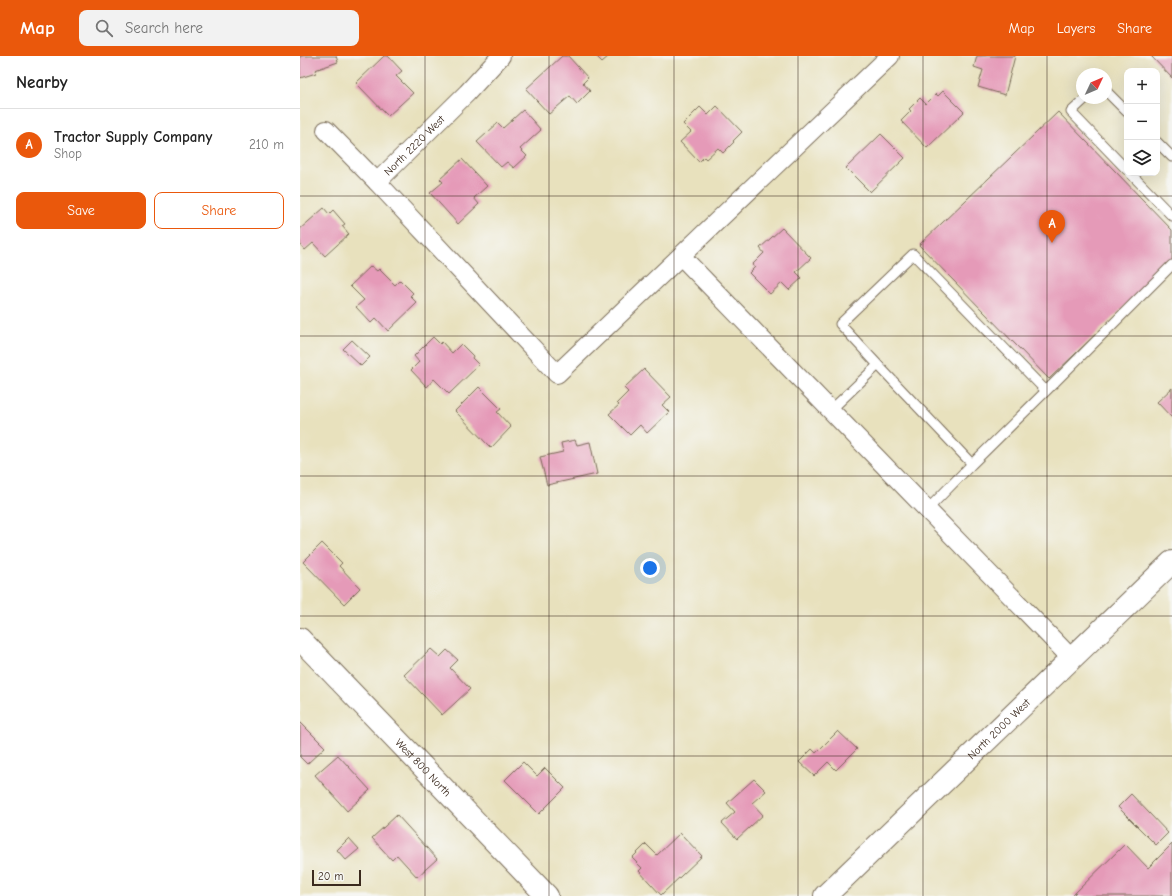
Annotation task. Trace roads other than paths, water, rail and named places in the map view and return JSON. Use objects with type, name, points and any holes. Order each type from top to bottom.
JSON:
[{"type":"main road","name":"North 2000 West","points":[[825,896],[1172,562]]},
{"type":"main road","name":"West 800 North","points":[[300,639],[547,896]]},
{"type":"street","name":"North 2220 West","points":[[326,130],[377,182],[467,93],[501,56]]},
{"type":"street","points":[[377,182],[557,374],[890,56]]},
{"type":"street","points":[[681,256],[1072,658]]},
{"type":"lane","points":[[1112,97],[1124,109]]},
{"type":"lane","points":[[1079,104],[1070,112],[1124,167]]},
{"type":"lane","points":[[1160,145],[1172,157]]},
{"type":"lane","points":[[1133,176],[1172,216]]},
{"type":"lane","points":[[972,464],[840,324],[913,254],[1046,391]]},
{"type":"lane","points":[[927,510],[1172,265]]},
{"type":"lane","points":[[831,410],[878,365]]},
{"type":"place","name":"Tractor Supply Company","points":[[1052,243]]}]
